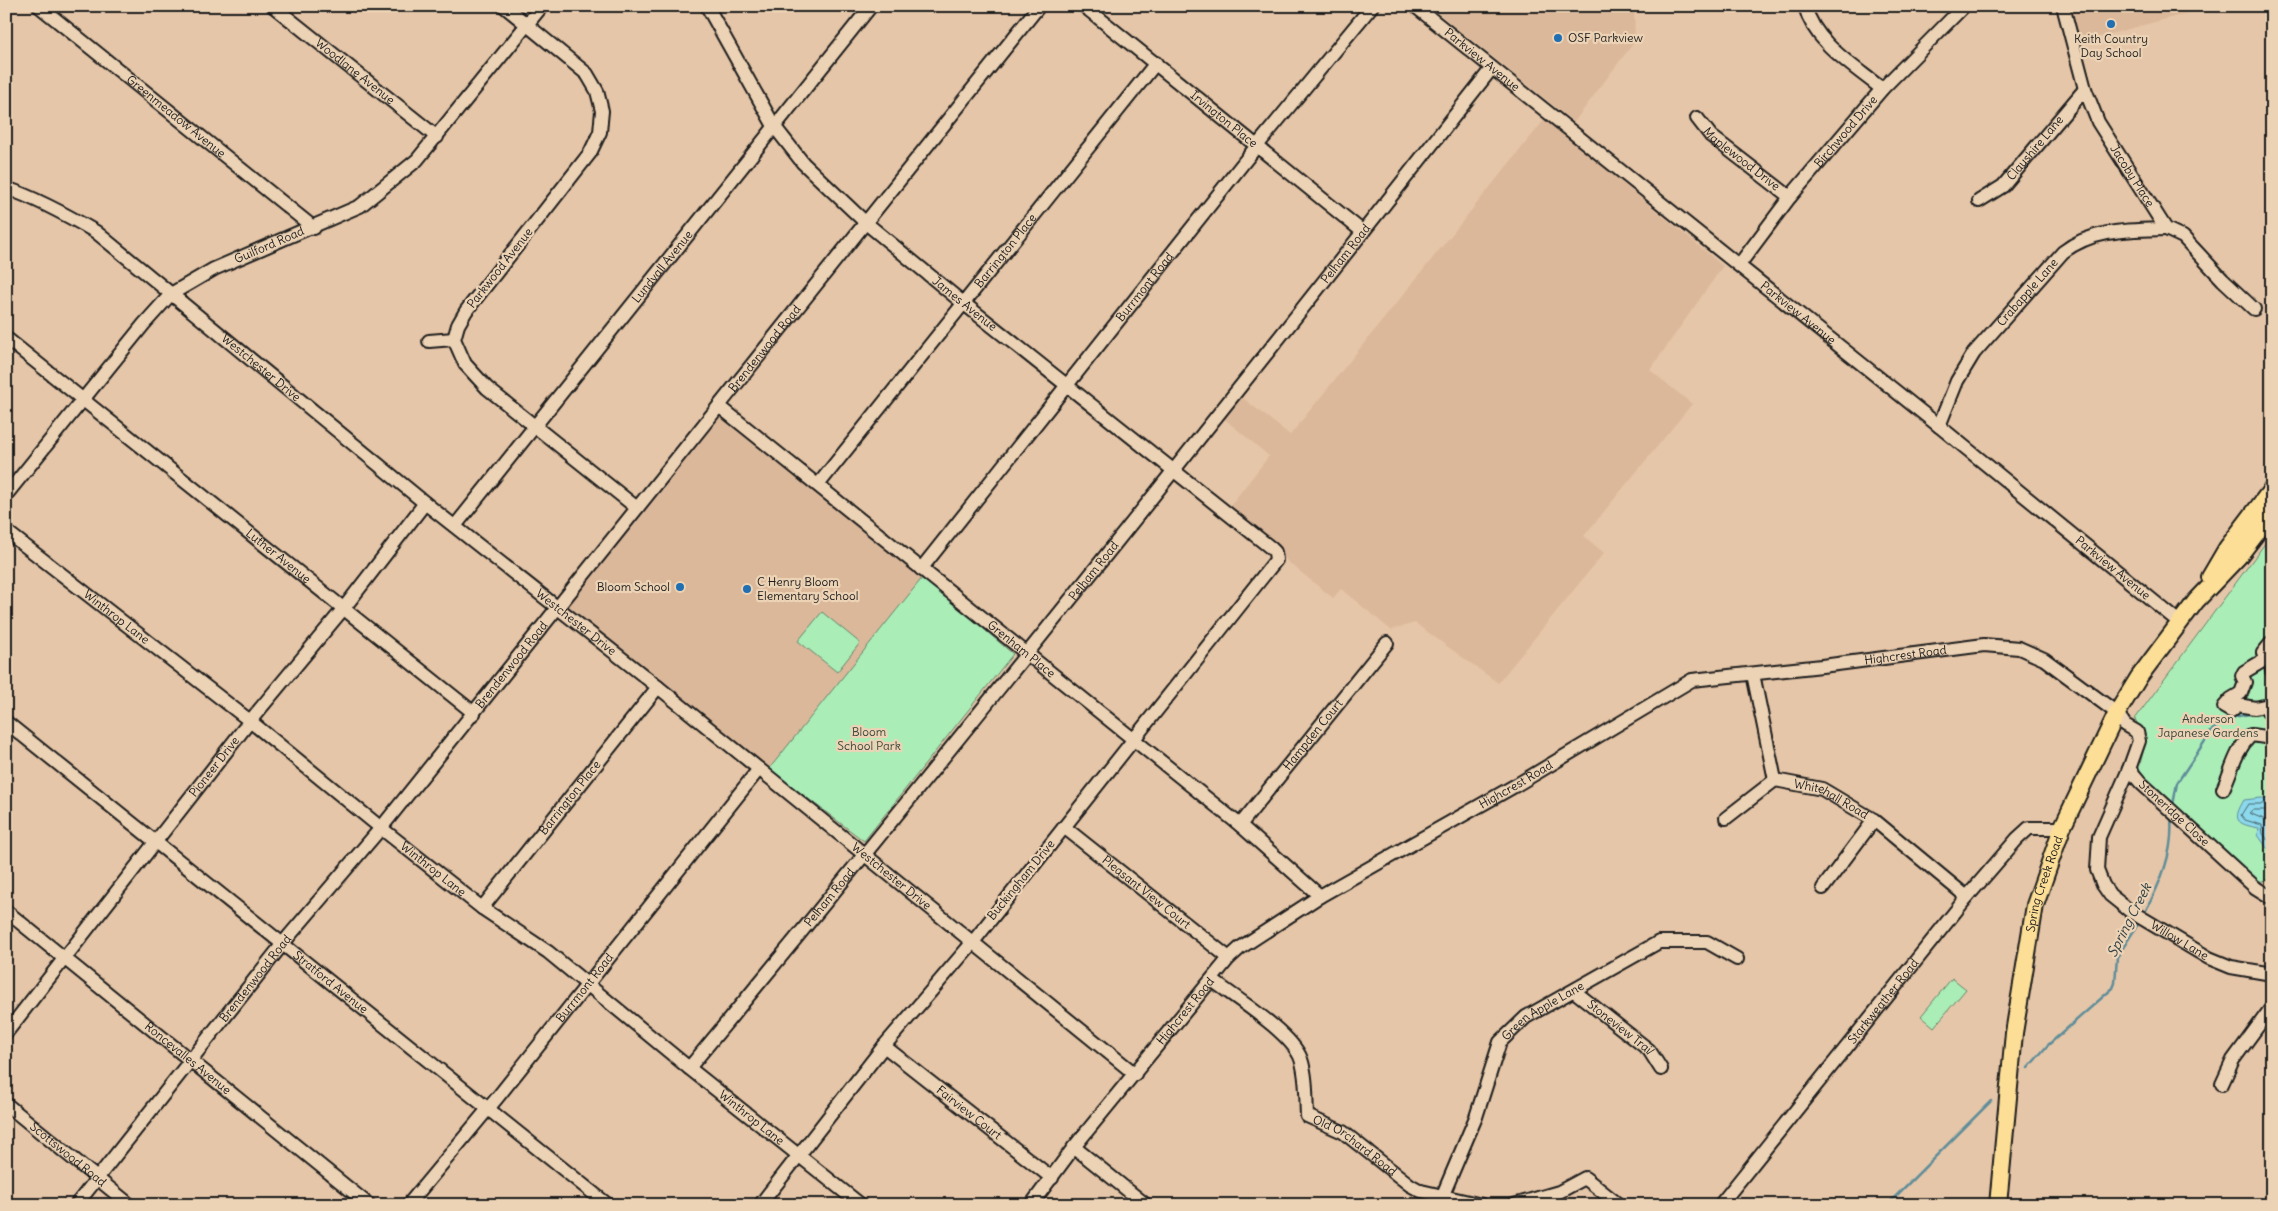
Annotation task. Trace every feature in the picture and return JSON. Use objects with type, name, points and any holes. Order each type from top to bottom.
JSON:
[{"type":"main road","name":"Spring Creek Road","points":[[2196,601],[2227,548],[2272,489]]},
{"type":"main road","name":"Spring Creek Road","points":[[1998,1205],[2014,1033],[2035,905],[2062,828],[2117,713],[2139,677],[2196,601],[2239,556],[2272,513]]},
{"type":"main road","points":[[2239,556],[2272,518]]},
{"type":"street","name":"Greenmeadow Avenue","points":[[39,6],[314,228]]},
{"type":"street","name":"Woodlane Avenue","points":[[273,6],[436,137]]},
{"type":"street","name":"Parkwood Avenue","points":[[454,339],[458,324],[466,311],[590,153],[600,132],[602,111],[597,91],[587,74],[504,6]]},
{"type":"street","name":"Guilford Road","points":[[6,495],[144,324],[171,294],[214,269],[314,228],[360,206],[398,177],[436,137],[542,6]]},
{"type":"street","name":"James Avenue","points":[[707,6],[774,126],[803,162],[866,223],[1275,552]]},
{"type":"street","name":"Lundvall Avenue","points":[[456,526],[871,6]]},
{"type":"street","name":"Brendenwood Road","points":[[76,1205],[283,943],[381,828],[474,713],[1039,6]]},
{"type":"street","name":"Irvington Place","points":[[1084,6],[1363,232]]},
{"type":"street","name":"Burrmont Road","points":[[921,569],[1256,147],[1372,6]]},
{"type":"street","name":"Parkview Avenue","points":[[1415,6],[1939,426],[2179,622]]},
{"type":"street","points":[[1805,6],[1807,15],[1820,37],[1882,89]]},
{"type":"street","name":"Birchwood Drive","points":[[1738,265],[1790,197],[1882,89],[1964,6]]},
{"type":"street","name":"Jacoby Place","points":[[2063,6],[2085,89],[2098,122],[2166,229],[2183,237],[2223,280],[2254,309]]},
{"type":"street","name":"Barrington Place","points":[[818,486],[1156,63]]},
{"type":"street","name":"Pelham Road","points":[[689,1068],[866,854],[1174,471],[1492,68]]},
{"type":"street","name":"Clayshire Lane","points":[[1978,202],[2003,186],[2085,89]]},
{"type":"street","name":"Maplewood Drive","points":[[1697,118],[1711,136],[1790,197]]},
{"type":"street","name":"Westchester Drive","points":[[6,188],[27,195],[60,211],[96,232],[425,503],[658,686],[1135,1074]]},
{"type":"street","name":"Crabapple Lane","points":[[1939,426],[1957,381],[1974,354],[2063,252],[2077,242],[2094,235],[2166,229]]},
{"type":"street","name":"Luther Avenue","points":[[6,338],[474,713]]},
{"type":"street","points":[[429,341],[454,339],[459,355],[487,388],[637,508]]},
{"type":"street","name":"Grenham Place","points":[[719,406],[1240,825],[1320,896]]},
{"type":"street","name":"Pioneer Drive","points":[[6,1033],[250,721],[344,608],[425,503]]},
{"type":"street","name":"Winthrop Lane","points":[[6,531],[250,721],[482,908],[538,944],[689,1068],[861,1205]]},
{"type":"street","name":"Buckingham Drive","points":[[760,1205],[884,1046],[972,942],[1276,560],[1275,552]]},
{"type":"street","points":[[2272,642],[2263,653],[2266,659],[2272,662],[2272,671]]},
{"type":"street","name":"Hampden Court","points":[[1240,825],[1387,643]]},
{"type":"street","name":"Highcrest Road","points":[[1031,1205],[1074,1147],[1229,958],[1240,948],[1320,896],[1518,784],[1692,680],[1984,645],[2019,648],[2044,659],[2117,713]]},
{"type":"street","points":[[2266,659],[2244,672],[2242,676],[2246,682],[2241,693],[2231,699],[2224,707],[2231,711],[2238,705],[2255,708],[2264,706],[2268,712],[2272,710]]},
{"type":"street","points":[[1726,818],[1774,780],[1753,674]]},
{"type":"street","name":"Barrington Place","points":[[482,908],[658,686]]},
{"type":"street","name":"Stoneridge Close","points":[[2117,713],[2126,725],[2137,732],[2138,736],[2139,742],[2129,769],[2180,820],[2256,888],[2272,898]]},
{"type":"street","name":"Stratford Avenue","points":[[6,722],[608,1205]]},
{"type":"street","points":[[2223,789],[2232,764],[2247,739],[2251,735],[2272,738]]},
{"type":"street","name":"Burrmont Road","points":[[408,1205],[588,984],[759,769]]},
{"type":"street","name":"Willow Lane","points":[[2129,769],[2099,837],[2097,870],[2103,885],[2110,895],[2130,911],[2209,958],[2231,967],[2272,974]]},
{"type":"street","name":"Whitehall Road","points":[[1774,780],[1822,789],[1874,820],[1967,897]]},
{"type":"street","points":[[1823,888],[1874,820]]},
{"type":"street","name":"Pleasant View Court","points":[[1064,827],[1229,958]]},
{"type":"street","name":"Starkweather Road","points":[[1720,1205],[1967,897],[2017,839],[2028,828],[2062,828]]},
{"type":"street","name":"Roncevalles Avenue","points":[[6,911],[369,1205]]},
{"type":"street","name":"Green Apple Lane","points":[[1442,1196],[1476,1117],[1500,1042],[1526,1017],[1659,942],[1707,942],[1737,959]]},
{"type":"street","name":"Old Orchard Road","points":[[1212,980],[1286,1036],[1300,1057],[1306,1084],[1307,1116],[1343,1132],[1410,1185],[1421,1191],[1482,1205]]},
{"type":"street","name":"Stoneview Trail","points":[[1574,991],[1649,1050],[1660,1069]]},
{"type":"street","points":[[2222,1084],[2233,1060],[2272,1007]]},
{"type":"street","name":"Fairview Court","points":[[884,1046],[1052,1178]]},
{"type":"street","name":"Scottswood Road","points":[[6,1104],[130,1205]]},
{"type":"street","points":[[1074,1147],[1146,1205]]},
{"type":"street","points":[[1514,1205],[1531,1203],[1559,1192],[1585,1178],[1619,1205]]},
{"type":"shaded area","points":[[1429,6],[1634,6],[1635,41],[1574,122]]},
{"type":"shaded area","name":"Keith Country Day School","points":[[2071,6],[2215,6],[2080,42]]},
{"type":"shaded area","points":[[1545,119],[1723,266],[1650,370],[1692,404],[1584,536],[1604,553],[1498,683],[1415,623],[1391,630],[1341,589],[1333,598],[1288,562],[1262,533],[1229,507],[1269,456],[1222,417],[1239,395],[1290,435]]},
{"type":"shaded area","name":"C Henry Bloom Elementary School","points":[[720,418],[725,418],[923,577],[769,769],[569,606],[571,601]]},
{"type":"green space","name":"Anderson Japanese Gardens","points":[[2272,534],[2272,879],[2257,882],[2149,784],[2139,768],[2146,741],[2135,719]]},
{"type":"green space","name":"Bloom School Park","points":[[923,577],[1013,654],[864,841],[769,769]]},
{"type":"green space","points":[[822,612],[860,643],[837,672],[798,641]]},
{"type":"green space","points":[[1952,978],[1966,989],[1934,1027],[1921,1016]]},
{"type":"water","points":[[2272,799],[2272,850],[2267,848],[2258,835],[2259,828],[2241,823],[2237,817],[2244,800]]},
{"type":"waterway","name":"Spring Creek","points":[[2173,805],[2177,783],[2213,729],[2234,717],[2254,713]]},
{"type":"waterway","name":"Spring Creek","points":[[2144,914],[2165,868],[2170,844],[2171,818]]},
{"type":"waterway","name":"Spring Creek","points":[[2028,1068],[2047,1046],[2113,988],[2117,957],[2140,921]]},
{"type":"waterway","name":"Spring Creek","points":[[1887,1205],[1991,1101]]},
{"type":"place","name":"Keith Country Day School","points":[[2111,24]]},
{"type":"place","name":"OSF Parkview","points":[[1558,38]]},
{"type":"place","name":"Bloom School","points":[[680,587]]},
{"type":"place","name":"C Henry Bloom Elementary School","points":[[747,589]]}]
